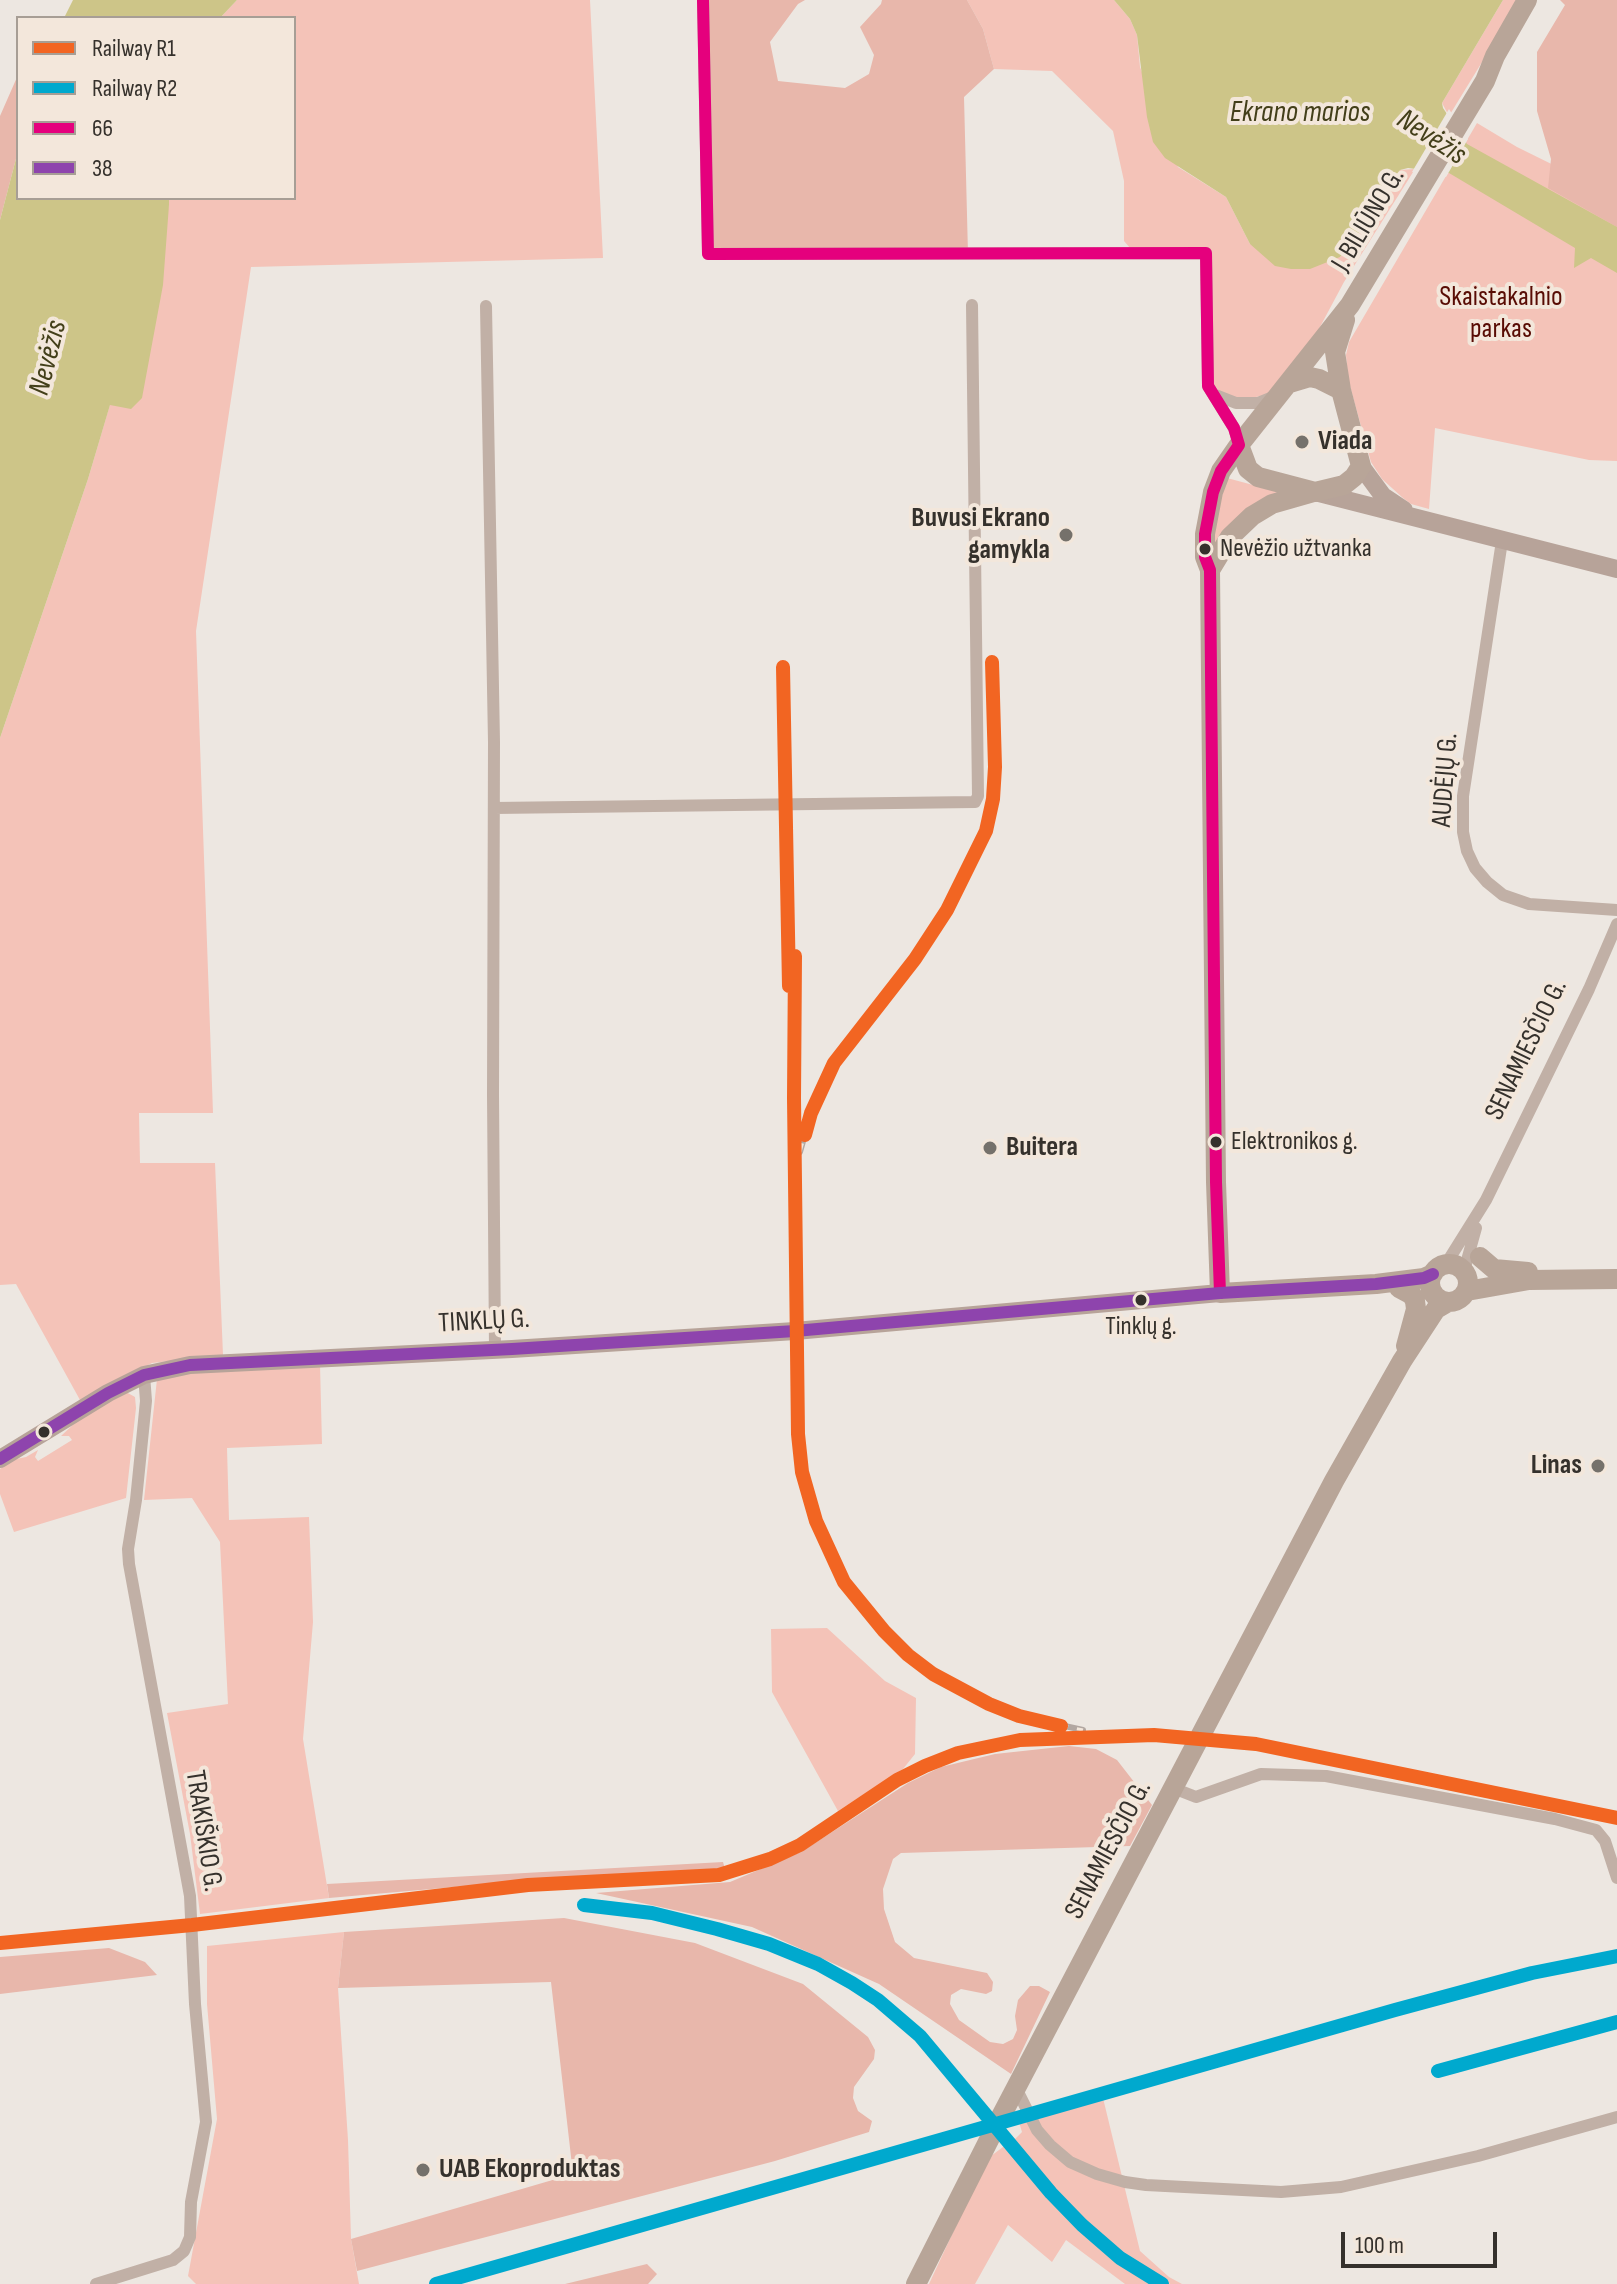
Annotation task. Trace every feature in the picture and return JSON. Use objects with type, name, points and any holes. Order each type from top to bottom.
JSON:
[{"type":"main road","name":"J. BILIŪNO G.","points":[[1285,389],[1350,305],[1485,81],[1495,56],[1527,0]]},
{"type":"main road","name":"J. BILIŪNO G.","points":[[1485,81],[1505,59],[1542,0]]},
{"type":"main road","name":"J. BILIŪNO G.","points":[[1341,390],[1335,352],[1350,305]]},
{"type":"main road","points":[[1220,1293],[1216,1182],[1210,570],[1205,557],[1207,516],[1221,471],[1239,445],[1285,389],[1310,377],[1341,390],[1361,466],[1383,496],[1416,518]]},
{"type":"main road","points":[[1239,445],[1248,469],[1258,477],[1617,569]]},
{"type":"main road","points":[[1210,570],[1230,537],[1252,516],[1272,504],[1344,485],[1361,466]]},
{"type":"main road","points":[[1448,1282],[1494,1269],[1555,1273],[1571,1279]]},
{"type":"main road","points":[[1448,1282],[1617,1279]]},
{"type":"main road","name":"TINKLŲ G.","points":[[1376,1284],[1399,1288],[1448,1282]]},
{"type":"main road","name":"TINKLŲ G.","points":[[0,1459],[108,1393],[144,1375],[190,1365],[795,1331],[1220,1293],[1448,1282]]},
{"type":"main road","name":"SENAMIESČIO G.","points":[[1404,1354],[1416,1309],[1448,1282]]},
{"type":"main road","name":"SENAMIESČIO G.","points":[[916,2284],[1334,1481],[1404,1354],[1436,1309],[1448,1282]]},
{"type":"street","points":[[703,0],[708,254],[1206,253],[1208,386],[1234,428],[1239,445]]},
{"type":"street","points":[[494,808],[975,802],[978,796],[972,305]]},
{"type":"street","points":[[486,306],[494,808],[495,1350]]},
{"type":"street","points":[[1210,393],[1224,400],[1250,404],[1285,389]]},
{"type":"street","name":"AUDĖJŲ G.","points":[[1502,541],[1463,796],[1463,832],[1467,851],[1475,868],[1503,895],[1538,905],[1617,910]]},
{"type":"street","name":"SENAMIESČIO G.","points":[[1448,1282],[1589,989],[1617,924]]},
{"type":"street","name":"SENAMIESČIO G.","points":[[1448,1282],[1467,1254],[1485,1206]]},
{"type":"street","name":"SENAMIESČIO G.","points":[[1448,1282],[1478,1240],[1485,1206]]},
{"type":"street","name":"TRAKIŠKIO G.","points":[[96,2284],[173,2260],[184,2251],[190,2237],[191,2202],[206,2122],[195,2004],[190,1896],[128,1549],[145,1410],[144,1375]]},
{"type":"street","points":[[1173,1788],[1196,1797],[1261,1774],[1326,1776],[1555,1819],[1596,1830],[1605,1841],[1617,1878]]},
{"type":"street","points":[[1014,2091],[1019,2094],[1037,2130],[1050,2145],[1070,2162],[1097,2174],[1146,2185],[1281,2192],[1341,2187],[1478,2156],[1617,2117]]},
{"type":"green space","points":[[237,0],[590,0],[603,258],[251,267],[196,631],[213,1113],[139,1113],[140,1163],[215,1163],[223,1355],[152,1363],[80,1400],[16,1284],[0,1285],[0,738],[88,479],[169,200],[296,200],[296,16],[222,16]]},
{"type":"green space","points":[[967,0],[1114,0],[1130,19],[1137,35],[1140,67],[1178,167],[1226,197],[1250,244],[1340,257],[1352,244],[1400,170],[1415,169],[1344,282],[1313,340],[1266,395],[1241,400],[1222,394],[1213,384],[1210,248],[1130,248],[1124,241],[1124,181],[1113,131],[1052,71],[994,69],[983,29]]},
{"type":"green space","points":[[1503,0],[1520,0],[1449,116],[1442,103]]},
{"type":"green space","name":"Skaistakalnio parkas","points":[[1477,123],[1517,147],[1596,186],[1617,192],[1617,461],[1589,460],[1435,428],[1429,509],[1411,504],[1403,498],[1382,479],[1371,462],[1348,379],[1346,355],[1349,342]]},
{"type":"green space","points":[[1227,478],[1283,493],[1215,548],[1211,534]]},
{"type":"green space","points":[[320,1365],[322,1444],[227,1448],[229,1520],[309,1517],[313,1622],[303,1739],[329,1898],[200,1914],[190,1834],[167,1713],[228,1704],[220,1542],[192,1498],[144,1500],[157,1379],[185,1372]]},
{"type":"green space","points":[[126,1392],[135,1397],[136,1408],[126,1498],[14,1532],[0,1494],[0,1469],[11,1460],[38,1450],[35,1457],[38,1461],[72,1440],[69,1436],[61,1436],[79,1419]]},
{"type":"green space","points":[[827,1628],[885,1681],[916,1698],[915,1754],[903,1769],[838,1811],[772,1692],[771,1629]]},
{"type":"green space","points":[[344,1932],[338,1988],[351,2239],[359,2284],[196,2284],[188,2276],[217,2119],[207,2004],[207,1946]]},
{"type":"green space","points":[[1103,2098],[1140,2251],[1169,2277],[1182,2284],[1170,2284],[1117,2249],[1086,2223],[1013,2141],[1022,2132],[1019,2122]]},
{"type":"green space","points":[[1007,2144],[1086,2237],[1115,2262],[1150,2284],[1125,2284],[1066,2240],[1052,2262],[1008,2225],[975,2284],[929,2284],[987,2159]]},
{"type":"shaded area","points":[[703,0],[805,0],[798,4],[770,42],[778,81],[845,88],[869,74],[874,55],[860,27],[882,0],[967,0],[983,29],[994,69],[964,97],[968,254],[708,254]]},
{"type":"shaded area","points":[[1560,0],[1617,0],[1617,227],[1548,188],[1551,159],[1537,111],[1537,52],[1565,5]]},
{"type":"shaded area","points":[[16,80],[16,159],[0,220],[0,116]]},
{"type":"shaded area","points":[[1069,1746],[1096,1749],[1117,1760],[1152,1805],[1130,1846],[901,1853],[893,1859],[883,1889],[884,1909],[895,1942],[914,1958],[987,1973],[993,1982],[992,1991],[986,1994],[961,1989],[951,1995],[950,2004],[959,2020],[990,2042],[1003,2044],[1013,2039],[1017,2030],[1015,2016],[1018,2000],[1030,1986],[1039,1986],[1050,1992],[1011,2074],[879,1984],[752,1927],[596,1893],[730,1882],[801,1852],[908,1783],[941,1767],[995,1754]]},
{"type":"shaded area","points":[[723,1862],[725,1869],[523,1881],[329,1898],[327,1884]]},
{"type":"shaded area","points":[[564,1918],[695,1943],[803,1984],[868,2037],[875,2050],[874,2059],[854,2087],[853,2098],[858,2111],[872,2121],[869,2132],[775,2161],[357,2271],[351,2239],[573,2174],[551,1982],[338,1988],[344,1932]]},
{"type":"shaded area","points":[[109,1948],[145,1962],[157,1975],[0,1994],[0,1957]]},
{"type":"shaded area","points":[[647,2264],[657,2274],[648,2284],[565,2284]]},
{"type":"water","points":[[73,0],[237,0],[222,16],[65,16]]},
{"type":"water","name":"Ekrano marios","points":[[1114,0],[1503,0],[1442,103],[1443,108],[1467,144],[1617,227],[1617,273],[1591,258],[1574,268],[1575,248],[1449,173],[1408,168],[1400,170],[1352,244],[1340,257],[1310,269],[1275,266],[1250,244],[1226,197],[1165,158],[1153,142],[1137,35],[1130,19]]},
{"type":"water","name":"Nevėžis","points":[[16,159],[16,200],[169,200],[163,285],[142,398],[131,409],[110,405],[0,738],[0,220]]},
{"type":"pier","points":[[1449,109],[1468,139],[1446,177],[1412,172]]},
{"type":"railway","points":[[800,1152],[811,1113],[834,1063],[915,959],[947,910],[986,831],[993,799],[995,767],[992,662]]},
{"type":"railway","points":[[783,667],[789,967]]},
{"type":"railway","points":[[795,956],[798,1434],[802,1472],[816,1521],[844,1582],[908,1655],[933,1674],[989,1704],[1019,1716],[1083,1730]]},
{"type":"railway","points":[[0,1943],[192,1925],[528,1885],[719,1875],[770,1859],[800,1845],[897,1780],[925,1766],[958,1753],[1020,1740],[1154,1735],[1256,1744],[1617,1818]]},
{"type":"railway","points":[[436,2284],[1395,2010],[1532,1973],[1617,1956]]},
{"type":"railway","points":[[1438,2071],[1617,2022]]},
{"type":"rail line","name":"R1","points":[[805,1135],[811,1113],[834,1063],[915,959],[947,910],[986,831],[993,799],[995,767],[992,662]]},
{"type":"rail line","name":"R1","points":[[783,667],[789,986]]},
{"type":"rail line","name":"R1","points":[[795,956],[798,1434],[802,1472],[816,1521],[844,1582],[908,1655],[933,1674],[989,1704],[1019,1716],[1061,1726]]},
{"type":"rail line","name":"R1","points":[[0,1943],[192,1925],[528,1885],[719,1875],[770,1859],[800,1845],[897,1780],[925,1766],[958,1753],[1020,1740],[1154,1735],[1256,1744],[1617,1818]]},
{"type":"rail line","name":"R2","points":[[584,1905],[652,1913],[769,1944],[818,1964],[878,2000],[920,2036],[1051,2193],[1082,2225],[1120,2258],[1162,2284]]},
{"type":"rail line","name":"R2","points":[[436,2284],[1395,2010],[1532,1973],[1617,1956]]},
{"type":"rail line","name":"R2","points":[[1438,2071],[1617,2022]]},
{"type":"transit line","name":"66","points":[[703,0],[708,254],[1206,253],[1208,386],[1234,428],[1239,445],[1221,471],[1213,492],[1205,534],[1205,557],[1210,570],[1216,1182],[1220,1293]]},
{"type":"transit line","name":"38","points":[[0,1459],[108,1393],[144,1375],[190,1365],[795,1331],[1220,1293],[1376,1284],[1433,1274]]},
{"type":"place","name":"Viada","points":[[1302,442]]},
{"type":"place","name":"Buvusi Ekrano gamykla","points":[[1066,535]]},
{"type":"place","name":"Nevėžio užtvanka","points":[[1205,549]]},
{"type":"place","name":"Elektronikos g.","points":[[1216,1142]]},
{"type":"place","name":"Buitera","points":[[990,1148]]},
{"type":"place","name":"Tinklų g.","points":[[1141,1300]]},
{"type":"place","name":"Linas","points":[[1598,1466]]},
{"type":"place","name":"UAB Ekoproduktas","points":[[423,2170]]}]
